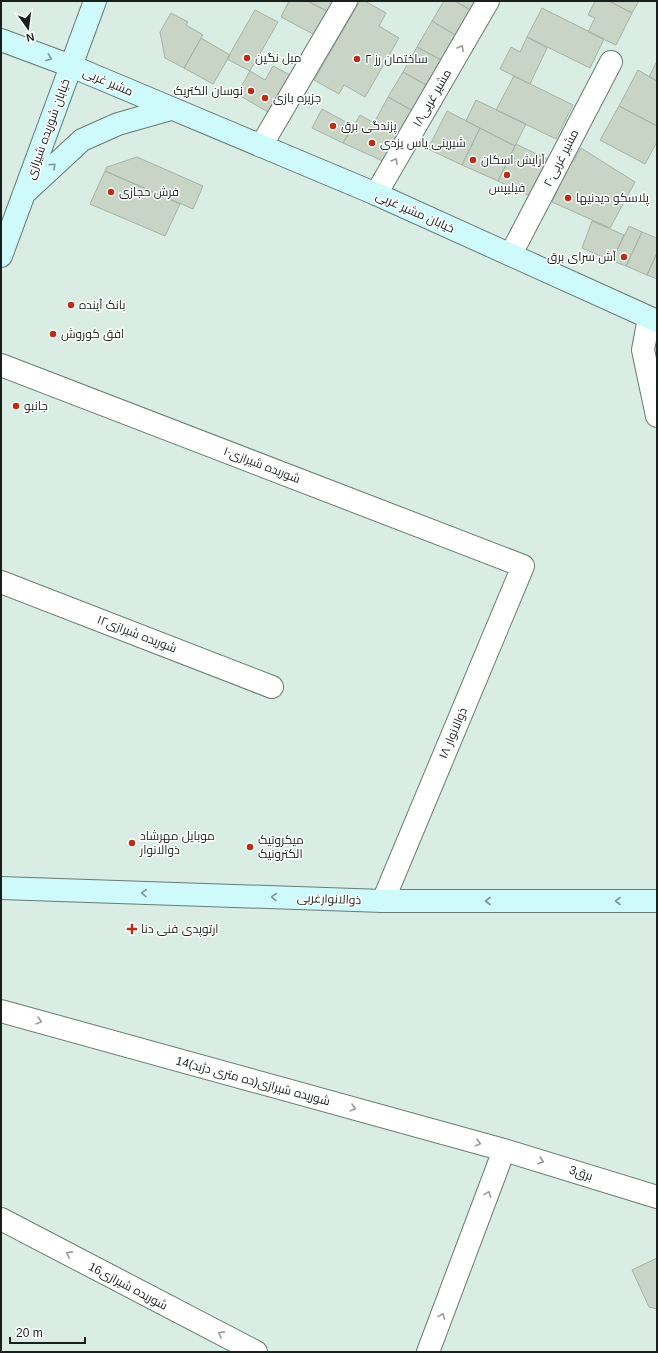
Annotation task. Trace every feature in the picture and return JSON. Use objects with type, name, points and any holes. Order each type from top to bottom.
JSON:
[{"type":"main road","name":"خیابان شوریده شیرازی","points":[[1,256],[95,1]]},
{"type":"main road","name":"مشیر غربی","points":[[1,40],[71,66],[171,109]]},
{"type":"main road","name":"خیابان مشیر غربی","points":[[171,109],[376,194],[653,319]]},
{"type":"main road","points":[[25,193],[82,140],[118,124],[171,109]]},
{"type":"main road","name":"ذوالانوارغربی","points":[[1,888],[383,901],[657,901]]},
{"type":"street","points":[[260,146],[346,1]]},
{"type":"street","name":"مشیر غربی۱۸","points":[[376,194],[488,1]]},
{"type":"street","name":"مشیر غربی۲۰","points":[[511,254],[611,62]]},
{"type":"street","points":[[653,319],[643,350],[657,416]]},
{"type":"street","name":"۱۰شوریده شیرازی","points":[[1,365],[523,566]]},
{"type":"street","name":"ذوالانوار ۱۸","points":[[383,901],[523,566]]},
{"type":"street","name":"شوریده شیرازی۱۲","points":[[1,582],[272,687]]},
{"type":"street","name":"14شوریده شیرازی(ده متری دژبد)","points":[[1,1011],[504,1150]]},
{"type":"street","points":[[428,1352],[504,1150]]},
{"type":"street","name":"3برق","points":[[504,1150],[657,1197]]},
{"type":"street","name":"شوریده شیرازی16","points":[[1,1219],[256,1352]]},
{"type":"building","points":[[289,1],[307,1],[329,12],[315,35],[281,17]]},
{"type":"building","points":[[307,1],[336,1],[329,12]]},
{"type":"building","name":"ساختمان رز ۲","points":[[360,1],[365,1],[386,13],[379,26],[399,38],[365,97],[344,85],[339,94],[314,80]]},
{"type":"building","points":[[444,1],[455,1],[472,11],[457,36],[432,21]]},
{"type":"building","points":[[455,1],[477,1],[472,11]]},
{"type":"building","points":[[595,1],[609,1],[632,13],[616,45],[588,32],[595,18],[588,15]]},
{"type":"building","points":[[609,1],[639,1],[632,13]]},
{"type":"building","points":[[542,8],[604,39],[590,68],[527,37]]},
{"type":"building","points":[[255,10],[278,22],[250,71],[227,59]]},
{"type":"building","points":[[171,13],[188,22],[186,25],[203,35],[184,68],[165,58],[160,32]]},
{"type":"building","points":[[432,21],[457,36],[443,61],[417,47]]},
{"type":"building","points":[[527,37],[547,48],[530,84],[500,69],[511,47],[520,52]]},
{"type":"building","points":[[201,38],[230,55],[213,84],[184,68]]},
{"type":"building","points":[[417,47],[443,61],[428,86],[403,72]]},
{"type":"building","points":[[657,61],[657,81],[649,77]]},
{"type":"building","points":[[273,66],[290,75],[268,112],[237,94],[250,71],[265,80]]},
{"type":"building","points":[[638,70],[657,81],[657,126],[619,106]]},
{"type":"building","points":[[403,72],[428,86],[413,111],[388,97]]},
{"type":"building","points":[[514,76],[573,105],[556,139],[496,110]]},
{"type":"building","points":[[388,97],[413,111],[399,137],[374,123]]},
{"type":"building","points":[[476,100],[526,124],[515,146],[466,121]]},
{"type":"building","points":[[619,106],[657,126],[657,142],[645,164],[600,140]]},
{"type":"building","points":[[322,109],[353,126],[343,143],[312,128]]},
{"type":"building","points":[[447,111],[480,128],[462,165],[428,149]]},
{"type":"building","points":[[360,115],[399,137],[385,162],[343,143]]},
{"type":"building","points":[[480,128],[515,146],[498,181],[462,165]]},
{"type":"building","points":[[516,144],[547,159],[530,196],[498,181]]},
{"type":"building","points":[[581,148],[635,182],[610,228],[552,202],[557,192],[554,191],[570,160],[573,162]]},
{"type":"building","points":[[137,157],[203,186],[193,209],[105,171],[107,167]]},
{"type":"building","points":[[105,171],[180,204],[165,236],[90,204]]},
{"type":"building","points":[[592,221],[624,235],[612,261],[582,248]]},
{"type":"building","points":[[629,226],[642,232],[626,266],[612,261]]},
{"type":"building","points":[[642,232],[657,238],[657,253],[647,275],[626,266]]},
{"type":"building","points":[[657,253],[657,279],[647,275]]},
{"type":"building","points":[[657,1258],[657,1309],[649,1307],[632,1270]]},
{"type":"place","name":"مبل نگین","points":[[247,58]]},
{"type":"place","name":"ساختمان رز ۲","points":[[357,59]]},
{"type":"place","name":"نوسان الکتریک","points":[[251,91]]},
{"type":"place","name":"جزیره بازی","points":[[265,98]]},
{"type":"place","name":"پزندگی برق","points":[[333,126]]},
{"type":"place","name":"شیرینی یاس یزدی","points":[[372,143]]},
{"type":"place","name":"آرایش اسکان","points":[[473,160]]},
{"type":"place","name":"فیلیپس","points":[[507,175]]},
{"type":"place","name":"فرش حجازی","points":[[111,192]]},
{"type":"place","name":"پلاسکو دیدنیها","points":[[568,198]]},
{"type":"place","name":"آش سرای برق","points":[[624,257]]},
{"type":"place","name":"بانک آینده","points":[[71,305]]},
{"type":"place","name":"افق کوروش","points":[[53,334]]},
{"type":"place","name":"جانبو","points":[[16,406]]},
{"type":"place","name":"موبایل مهرشاد ذوالانوار","points":[[132,843]]},
{"type":"place","name":"میکروتیک الکترونیک","points":[[250,847]]},
{"type":"place","name":"ارتوپدی فنی دنا","points":[[132,929]]}]
